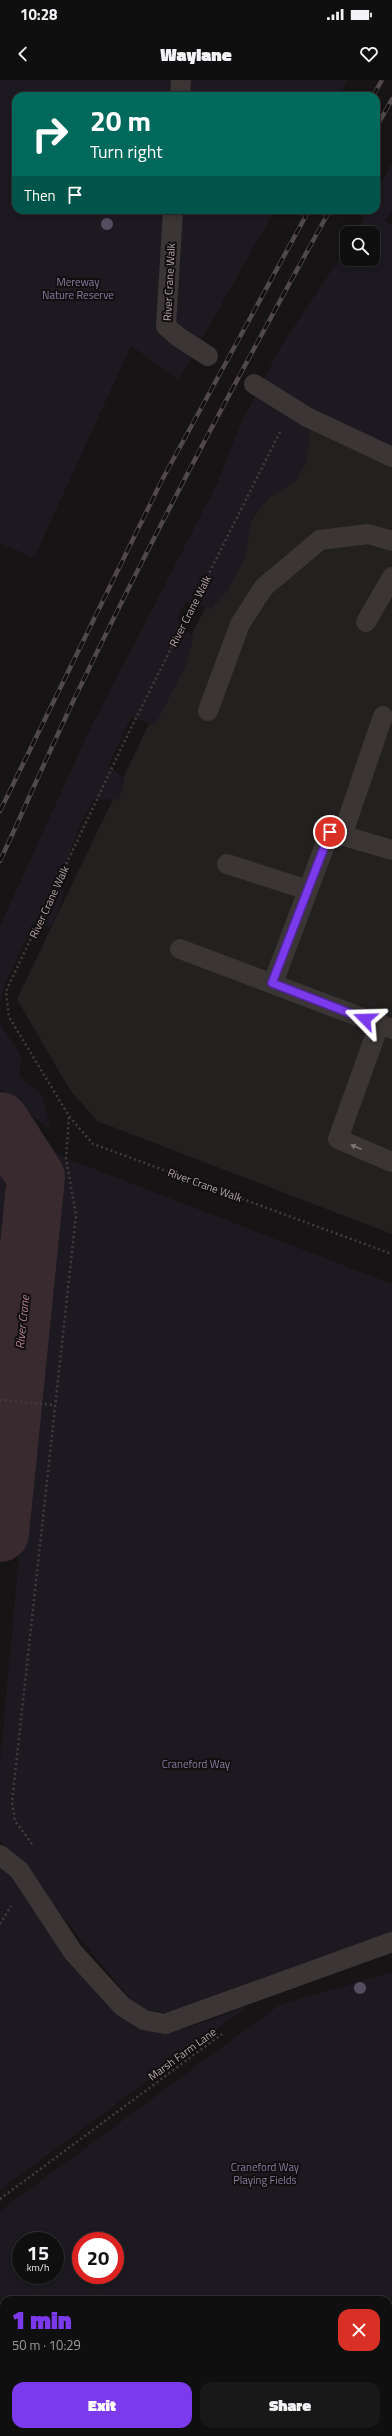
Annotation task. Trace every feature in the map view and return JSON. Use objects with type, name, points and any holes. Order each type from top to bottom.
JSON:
[{"type":"lane","points":[[180,92],[182,80]]},
{"type":"lane","name":"River Crane Walk","points":[[173,214],[166,326],[177,336],[208,356]]},
{"type":"lane","points":[[254,384],[308,418],[392,457]]},
{"type":"lane","points":[[208,711],[240,624],[264,587],[320,540],[368,534],[392,541]]},
{"type":"lane","points":[[366,622],[392,577]]},
{"type":"lane","points":[[342,836],[383,716]]},
{"type":"lane","points":[[272,983],[330,832],[392,850]]},
{"type":"lane","points":[[228,864],[308,890]]},
{"type":"lane","points":[[180,949],[385,1027],[338,1139],[392,1162]]},
{"type":"lane","points":[[0,1855],[19,1870],[73,1952],[122,2006],[144,2020],[165,2024],[392,1942]]},
{"type":"path","name":"River Crane Walk","points":[[292,408],[128,734],[6,991],[9,1017],[69,1116],[93,1144],[392,1254]]},
{"type":"path","points":[[33,1845],[15,1821],[12,1802],[76,1215],[66,1158],[69,1116]]},
{"type":"path","points":[[0,1400],[55,1405]]},
{"type":"path","name":"Marsh Farm Lane","points":[[0,2199],[228,2030]]},
{"type":"shaded area","points":[[310,411],[392,441],[392,1234],[97,1121],[70,1090],[17,999],[198,622]]},
{"type":"green space","name":"Mereway Nature Reserve","points":[[0,80],[348,80],[341,92],[12,92],[12,214],[273,214],[179,379],[131,346],[34,558],[0,543]]},
{"type":"green space","points":[[392,162],[392,212],[384,221],[392,225],[392,457],[312,420],[306,463],[295,482],[269,498],[252,518],[245,558],[228,590],[211,609],[186,601],[177,617],[193,638],[186,665],[155,725],[131,717],[109,765],[125,780],[119,799],[93,800],[81,822],[64,869],[62,901],[52,926],[32,925],[3,989],[0,1005],[0,926],[89,731],[217,484],[240,425],[280,348],[340,258],[340,266],[380,266],[380,226],[360,226],[366,214],[380,214],[380,185]]},
{"type":"green space","points":[[0,1024],[21,1055],[20,1076],[42,1095],[51,1131],[0,1089]]},
{"type":"green space","name":"Craneford Way","points":[[41,1145],[66,1158],[392,1284],[392,1939],[167,2013],[138,2009],[0,1840],[0,1763],[52,1197]]},
{"type":"green space","points":[[0,1172],[10,1196],[0,1306]]},
{"type":"green space","points":[[0,1866],[14,1873],[120,2013],[134,2026],[161,2032],[175,2030],[206,2022],[248,2006],[0,2190]]},
{"type":"green space","name":"Craneford Way Playing Fields","points":[[392,1972],[392,2296],[0,2296],[0,2211],[279,2005]]},
{"type":"waterway","name":"River Crane","points":[[0,1121],[36,1177],[0,1533]]},
{"type":"railway","points":[[375,92],[382,80]]},
{"type":"railway","points":[[380,121],[392,99]]},
{"type":"railway","points":[[0,811],[162,480],[307,214]]},
{"type":"railway","points":[[0,861],[51,748],[112,621],[234,385],[328,214]]},
{"type":"route","points":[[330,832],[272,983],[365,1019]]}]
